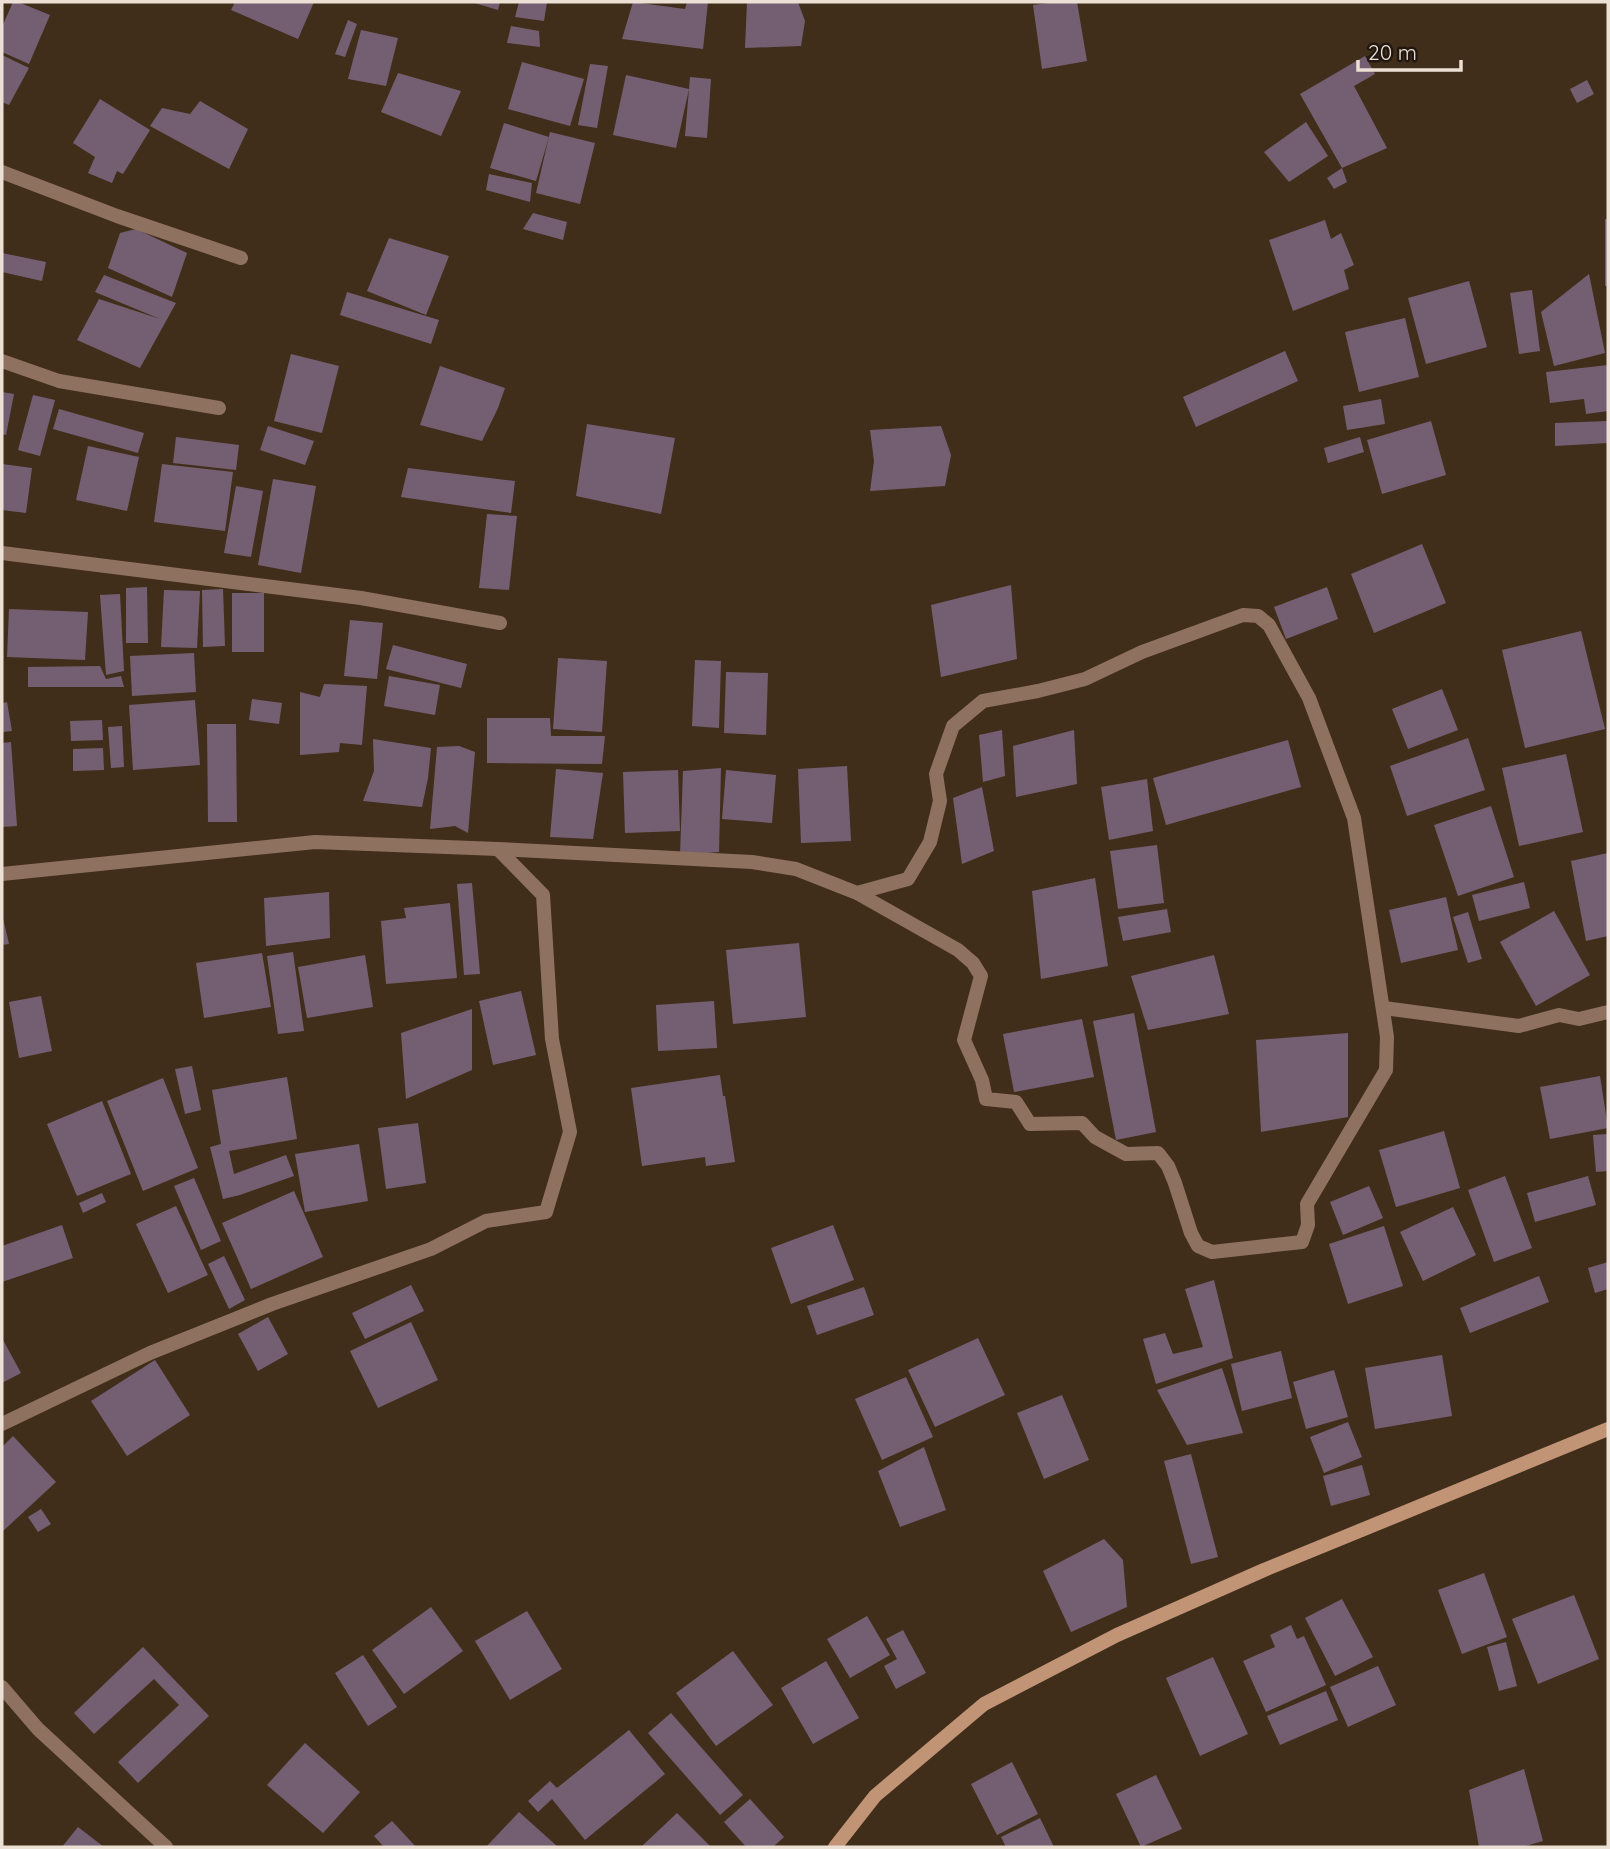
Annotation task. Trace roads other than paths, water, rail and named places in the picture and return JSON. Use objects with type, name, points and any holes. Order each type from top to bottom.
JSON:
[{"type":"street","points":[[2,172],[117,216],[241,258]]},
{"type":"street","points":[[2,361],[58,381],[219,408]]},
{"type":"street","points":[[2,553],[362,598],[500,623]]},
{"type":"street","points":[[2,874],[314,842],[752,862],[796,869],[857,893],[958,950],[973,963],[981,976],[964,1040],[982,1080],[986,1099],[1016,1102],[1030,1124],[1082,1124],[1095,1137],[1126,1154],[1158,1153],[1168,1166],[1191,1233],[1198,1245],[1212,1252],[1302,1242],[1308,1225],[1307,1204],[1386,1070],[1387,1037],[1354,818],[1309,698],[1269,625],[1258,616],[1244,615],[1142,652],[1085,679],[983,701],[953,726],[936,774],[940,801],[930,842],[908,879],[857,893]]},
{"type":"street","points":[[2,1424],[150,1353],[272,1304],[431,1250],[486,1222],[546,1212],[570,1132],[552,1039],[543,895],[498,849]]},
{"type":"street","points":[[1384,1009],[1519,1026],[1559,1015],[1579,1019],[1608,1012]]},
{"type":"street","points":[[835,1847],[875,1796],[984,1704],[1117,1635],[1264,1570],[1608,1429]]},
{"type":"street","points":[[2,1687],[38,1729],[166,1847]]}]
